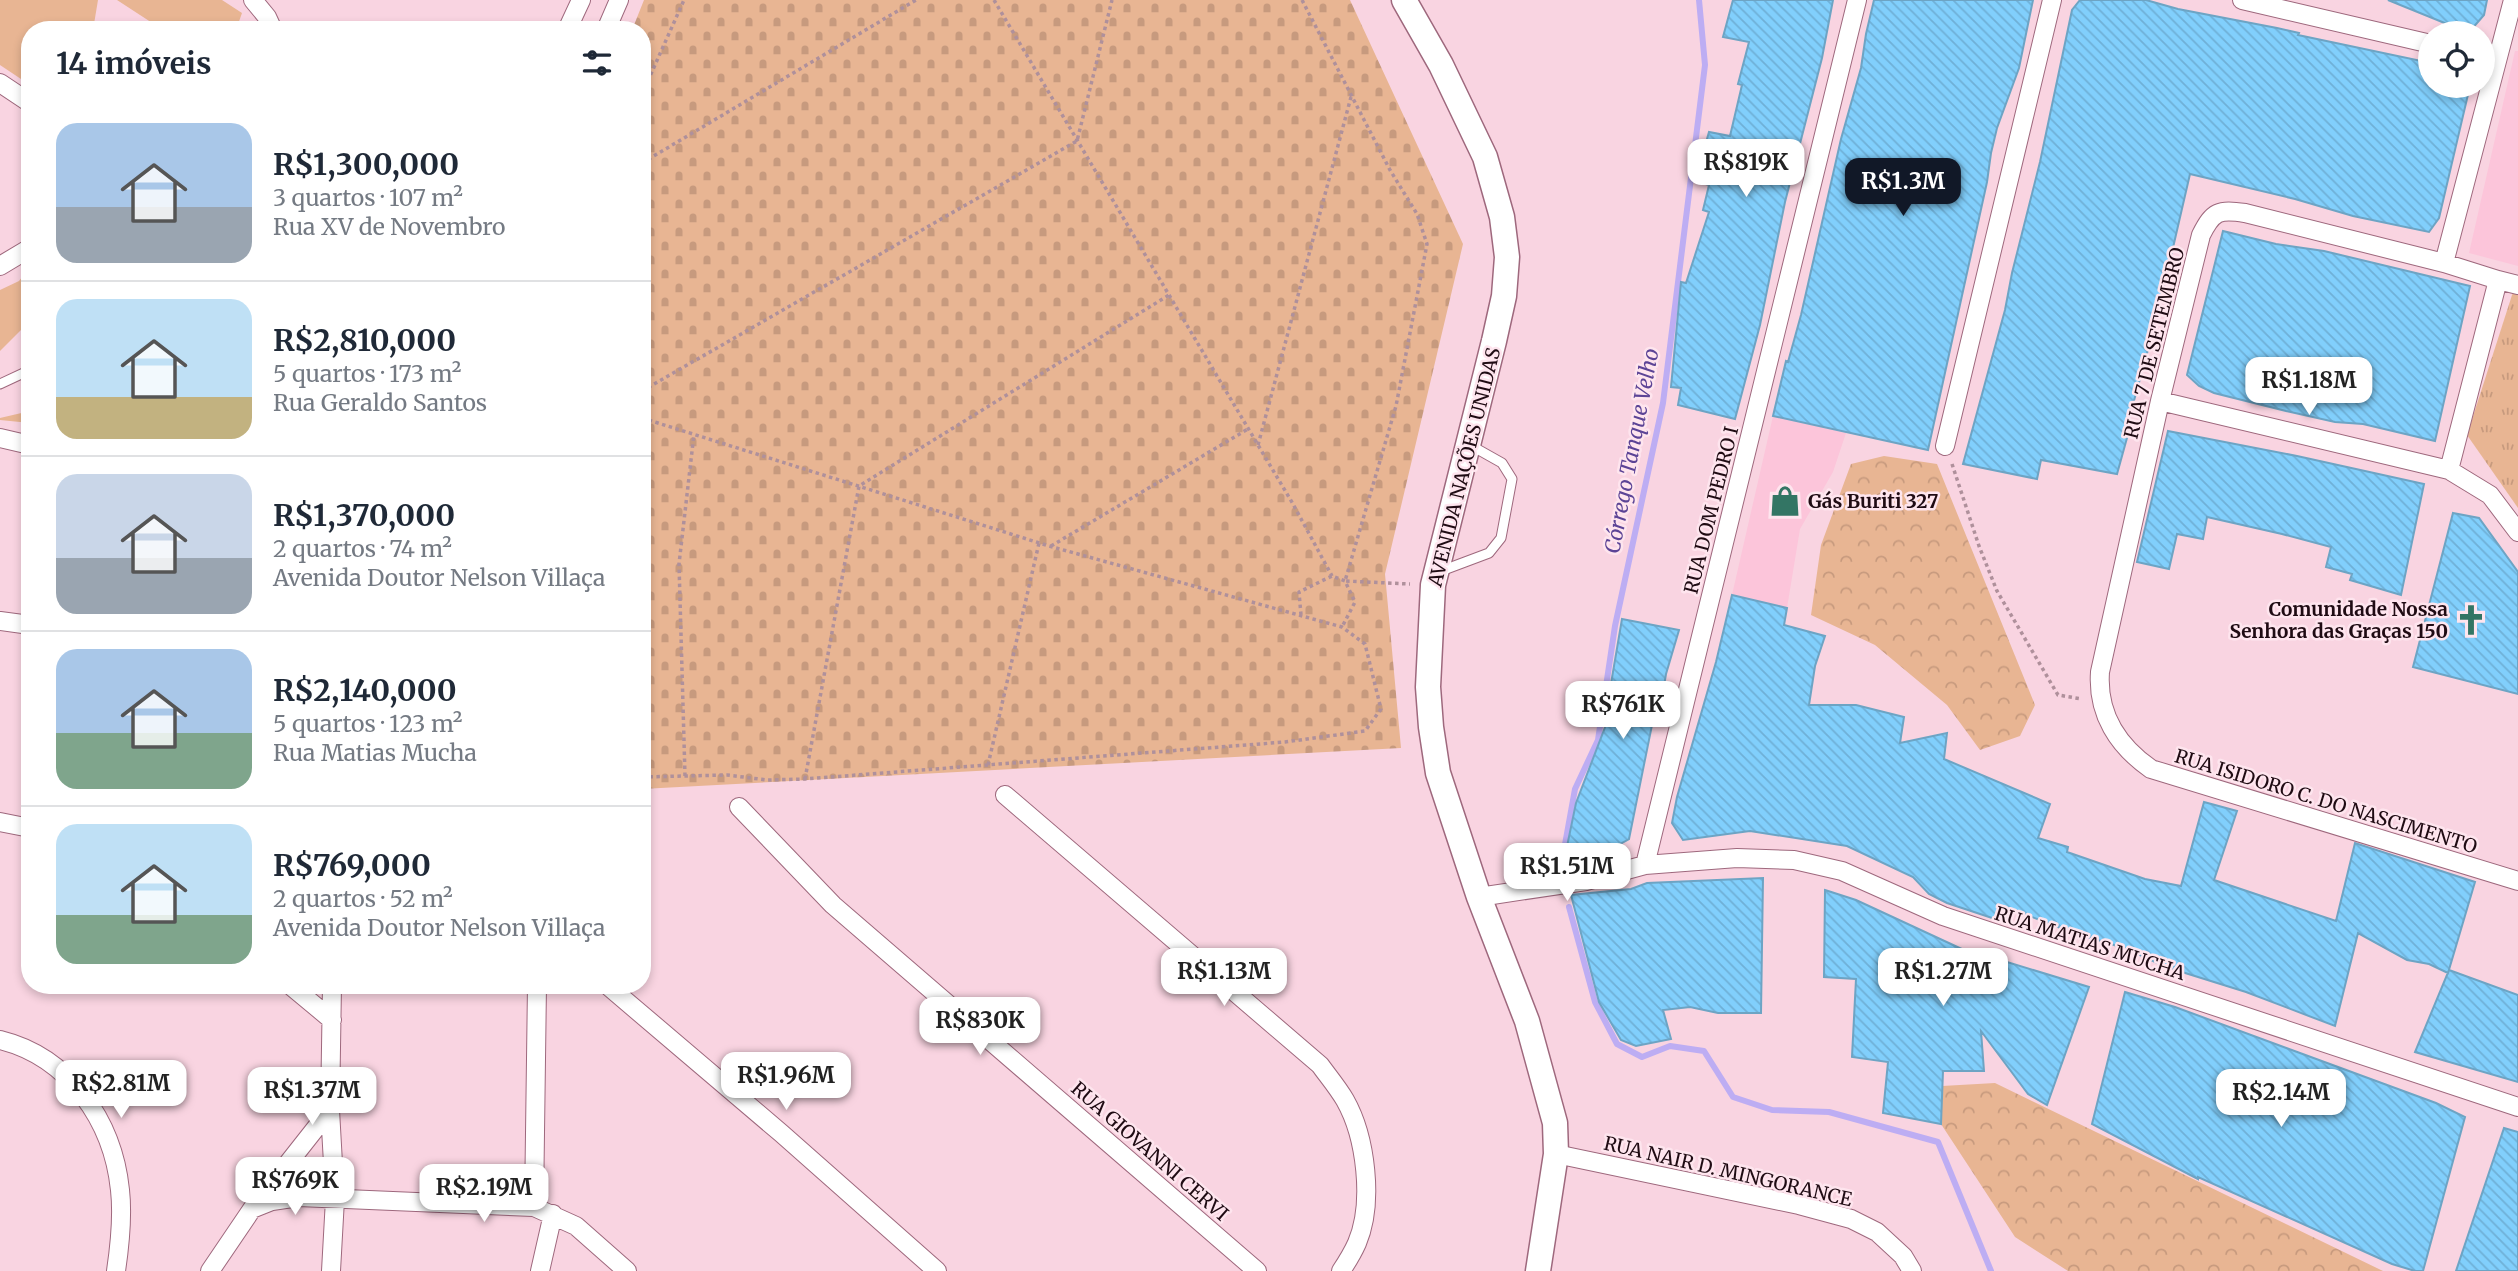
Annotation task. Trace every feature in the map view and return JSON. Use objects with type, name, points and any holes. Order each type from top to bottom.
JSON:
[{"type":"street","points":[[253,0],[269,21]]},
{"type":"street","points":[[571,21],[581,0]]},
{"type":"street","points":[[610,21],[619,0]]},
{"type":"street","name":"AVENIDA NAÇÕES UNIDAS","points":[[1404,0],[1441,65],[1485,157],[1502,217],[1507,257],[1504,296],[1435,579],[1428,687],[1438,773],[1479,897],[1527,1021],[1555,1123],[1556,1154],[1538,1271]]},
{"type":"street","name":"RUA DOM PEDRO I","points":[[1645,865],[1857,0]]},
{"type":"street","points":[[1945,446],[2052,0]]},
{"type":"street","points":[[2242,0],[2418,41]]},
{"type":"street","points":[[2495,47],[2513,0]]},
{"type":"street","points":[[0,83],[21,97]]},
{"type":"street","points":[[2482,98],[2444,263],[2518,285]]},
{"type":"street","name":"RUA 7 DE SETEMBRO","points":[[2103,709],[2099,691],[2100,672],[2160,401],[2202,235],[2210,218],[2219,212],[2245,214],[2444,263]]},
{"type":"street","points":[[0,266],[21,253]]},
{"type":"street","points":[[2449,470],[2498,280]]},
{"type":"street","points":[[2160,401],[2449,470],[2490,495],[2518,531]]},
{"type":"street","points":[[0,438],[21,443]]},
{"type":"street","points":[[0,621],[21,624]]},
{"type":"street","name":"RUA ISIDORO C. DO NASCIMENTO","points":[[2103,709],[2119,741],[2134,757],[2151,769],[2518,881]]},
{"type":"street","points":[[1005,795],[1320,1065],[1345,1099],[1358,1128],[1365,1171],[1366,1213],[1358,1242],[1341,1271]]},
{"type":"street","name":"RUA GIOVANNI CERVI","points":[[739,807],[834,905],[1257,1271]]},
{"type":"street","points":[[0,822],[21,826]]},
{"type":"street","name":"RUA MATIAS MUCHA","points":[[1645,865],[1737,858],[1794,860],[1842,871],[1943,916],[2518,1107]]},
{"type":"street","points":[[1479,897],[1586,881],[1645,865]]},
{"type":"street","points":[[301,994],[332,1020]]},
{"type":"street","points":[[331,1271],[335,1199],[330,1110],[332,994]]},
{"type":"street","points":[[534,1207],[537,994]]},
{"type":"street","points":[[618,994],[937,1271]]},
{"type":"street","points":[[0,1040],[44,1057],[69,1077],[90,1104],[106,1135],[121,1191],[121,1233],[116,1271]]},
{"type":"street","points":[[210,1271],[252,1209],[330,1110]]},
{"type":"street","name":"RUA NAIR D. MINGORANCE","points":[[1556,1154],[1799,1205],[1851,1219],[1877,1232],[1903,1256],[1912,1271]]},
{"type":"street","points":[[252,1209],[286,1198],[534,1207],[576,1226],[627,1271]]},
{"type":"street","points":[[540,1271],[553,1214]]},
{"type":"lane","points":[[0,384],[21,374]]},
{"type":"lane","points":[[1435,579],[1489,553],[1501,538],[1511,479],[1502,463],[1469,445]]},
{"type":"path","points":[[651,74],[684,0]]},
{"type":"path","points":[[651,158],[916,0]]},
{"type":"path","points":[[994,0],[1332,576],[1345,581],[1435,579]]},
{"type":"path","points":[[651,386],[1077,141],[1112,0]]},
{"type":"path","points":[[1302,0],[1390,170],[1417,214],[1427,244],[1396,406],[1345,581],[1355,602],[1342,627]]},
{"type":"path","points":[[1258,446],[1351,95]]},
{"type":"path","points":[[805,779],[859,486],[1169,295]]},
{"type":"path","points":[[651,421],[1049,547],[1342,627],[1365,644],[1381,709],[1365,732],[1285,742],[805,779],[727,775],[651,777]]},
{"type":"path","points":[[1049,547],[1248,429]]},
{"type":"path","points":[[685,776],[679,564],[694,434]]},
{"type":"path","points":[[1945,446],[1997,591],[2033,656],[2058,695],[2103,709]]},
{"type":"path","points":[[988,765],[1039,543]]},
{"type":"path","points":[[1301,616],[1299,592],[1332,576]]},
{"type":"shaded area","points":[[2515,51],[2518,51],[2518,266],[2469,253]]},
{"type":"shaded area","name":"Gás Buriti 327","points":[[1773,416],[1846,433],[1833,472],[1800,529],[1787,608],[1732,595]]},
{"type":"green space","points":[[0,0],[98,0],[94,21],[21,21],[21,79],[0,65]]},
{"type":"green space","points":[[117,0],[222,0],[242,13],[239,21],[149,21]]},
{"type":"green space","points":[[644,0],[1350,0],[1463,244],[1385,574],[1401,748],[651,789],[651,21],[636,21]]},
{"type":"green space","points":[[21,278],[21,330],[0,351],[0,290]]},
{"type":"green space","points":[[2513,292],[2518,294],[2518,508],[2467,435]]},
{"type":"green space","points":[[21,413],[21,422],[0,418]]},
{"type":"green space","points":[[1884,456],[1937,464],[2035,705],[2020,736],[1980,750],[1947,705],[1875,645],[1811,615],[1821,545],[1851,464]]},
{"type":"green space","points":[[1995,1083],[2383,1271],[2068,1271],[2015,1237],[1941,1124],[1942,1086]]},
{"type":"building","points":[[1733,0],[1833,0],[1822,58],[1785,202],[1760,325],[1735,419],[1678,405],[1681,388],[1671,387],[1681,282],[1686,283],[1709,212],[1703,210],[1709,185],[1695,181],[1709,132],[1730,136],[1742,85],[1738,84],[1749,42],[1723,37]]},
{"type":"building","points":[[1874,0],[2033,0],[2019,68],[1997,128],[1991,153],[1987,182],[1928,450],[1773,416],[1786,361],[1788,362],[1801,315],[1841,139],[1861,68]]},
{"type":"building","points":[[2080,0],[2146,0],[2178,9],[2277,28],[2299,33],[2298,35],[2418,60],[2418,98],[2467,98],[2439,218],[2429,232],[2353,216],[2190,174],[2117,474],[2041,460],[2037,479],[1963,464],[2005,310],[2072,10]]},
{"type":"building","points":[[2388,0],[2487,0],[2484,15],[2479,21],[2440,21]]},
{"type":"building","points":[[2223,231],[2276,244],[2324,251],[2470,286],[2435,441],[2363,424],[2335,422],[2214,393],[2199,386],[2187,375]]},
{"type":"building","points":[[2168,431],[2424,484],[2401,595],[2350,580],[2352,574],[2326,567],[2331,547],[2207,517],[2203,539],[2177,534],[2169,569],[2137,562]]},
{"type":"building","name":"Comunidade Nossa Senhora das Graças 150","points":[[2453,513],[2479,518],[2518,572],[2518,694],[2413,667]]},
{"type":"building","points":[[1732,595],[1787,608],[1784,625],[1825,636],[1815,666],[1809,705],[1856,705],[1904,717],[1900,743],[1947,733],[1944,759],[2050,804],[2038,838],[2068,847],[2067,852],[2145,879],[2181,886],[2204,802],[2237,811],[2214,880],[2336,921],[2355,843],[2475,882],[2448,973],[2429,964],[2407,960],[2358,933],[2335,1026],[2014,910],[2010,924],[1947,903],[1929,894],[1913,877],[1847,846],[1750,831],[1683,840],[1672,823],[1677,797],[1716,662]]},
{"type":"building","points":[[1622,619],[1679,630],[1666,674],[1658,722],[1653,720],[1629,839],[1593,859],[1565,856],[1576,803],[1612,709],[1607,707]]},
{"type":"building","points":[[1763,878],[1761,1013],[1718,1013],[1690,1007],[1663,1010],[1671,1039],[1636,1046],[1621,1040],[1599,1002],[1571,895],[1631,889],[1647,883]]},
{"type":"building","points":[[1825,890],[1856,900],[1992,963],[1984,955],[2089,987],[2047,1105],[2028,1094],[1981,1031],[1984,1071],[1943,1071],[1941,1124],[1883,1113],[1888,1062],[1852,1057],[1856,979],[1824,977]]},
{"type":"building","points":[[2449,970],[2518,995],[2518,1082],[2415,1052]]},
{"type":"building","points":[[2125,992],[2175,1007],[2436,1103],[2465,1117],[2423,1271],[2392,1264],[2198,1179],[2092,1124]]},
{"type":"building","points":[[2504,1128],[2518,1132],[2518,1271],[2456,1271]]},
{"type":"waterway","name":"Córrego Tanque Velho","points":[[1562,861],[1575,789],[1598,740],[1615,626],[1663,403],[1705,65],[1699,0]]},
{"type":"waterway","name":"Córrego Tanque Velho","points":[[1569,907],[1595,1002],[1617,1044],[1642,1057],[1670,1046],[1704,1051],[1733,1097],[1772,1110],[1829,1112],[1938,1142],[1991,1271]]},
{"type":"place","name":"Gás Buriti 327","points":[[1785,501]]},
{"type":"place","name":"Comunidade Nossa Senhora das Graças 150","points":[[2471,620]]}]
